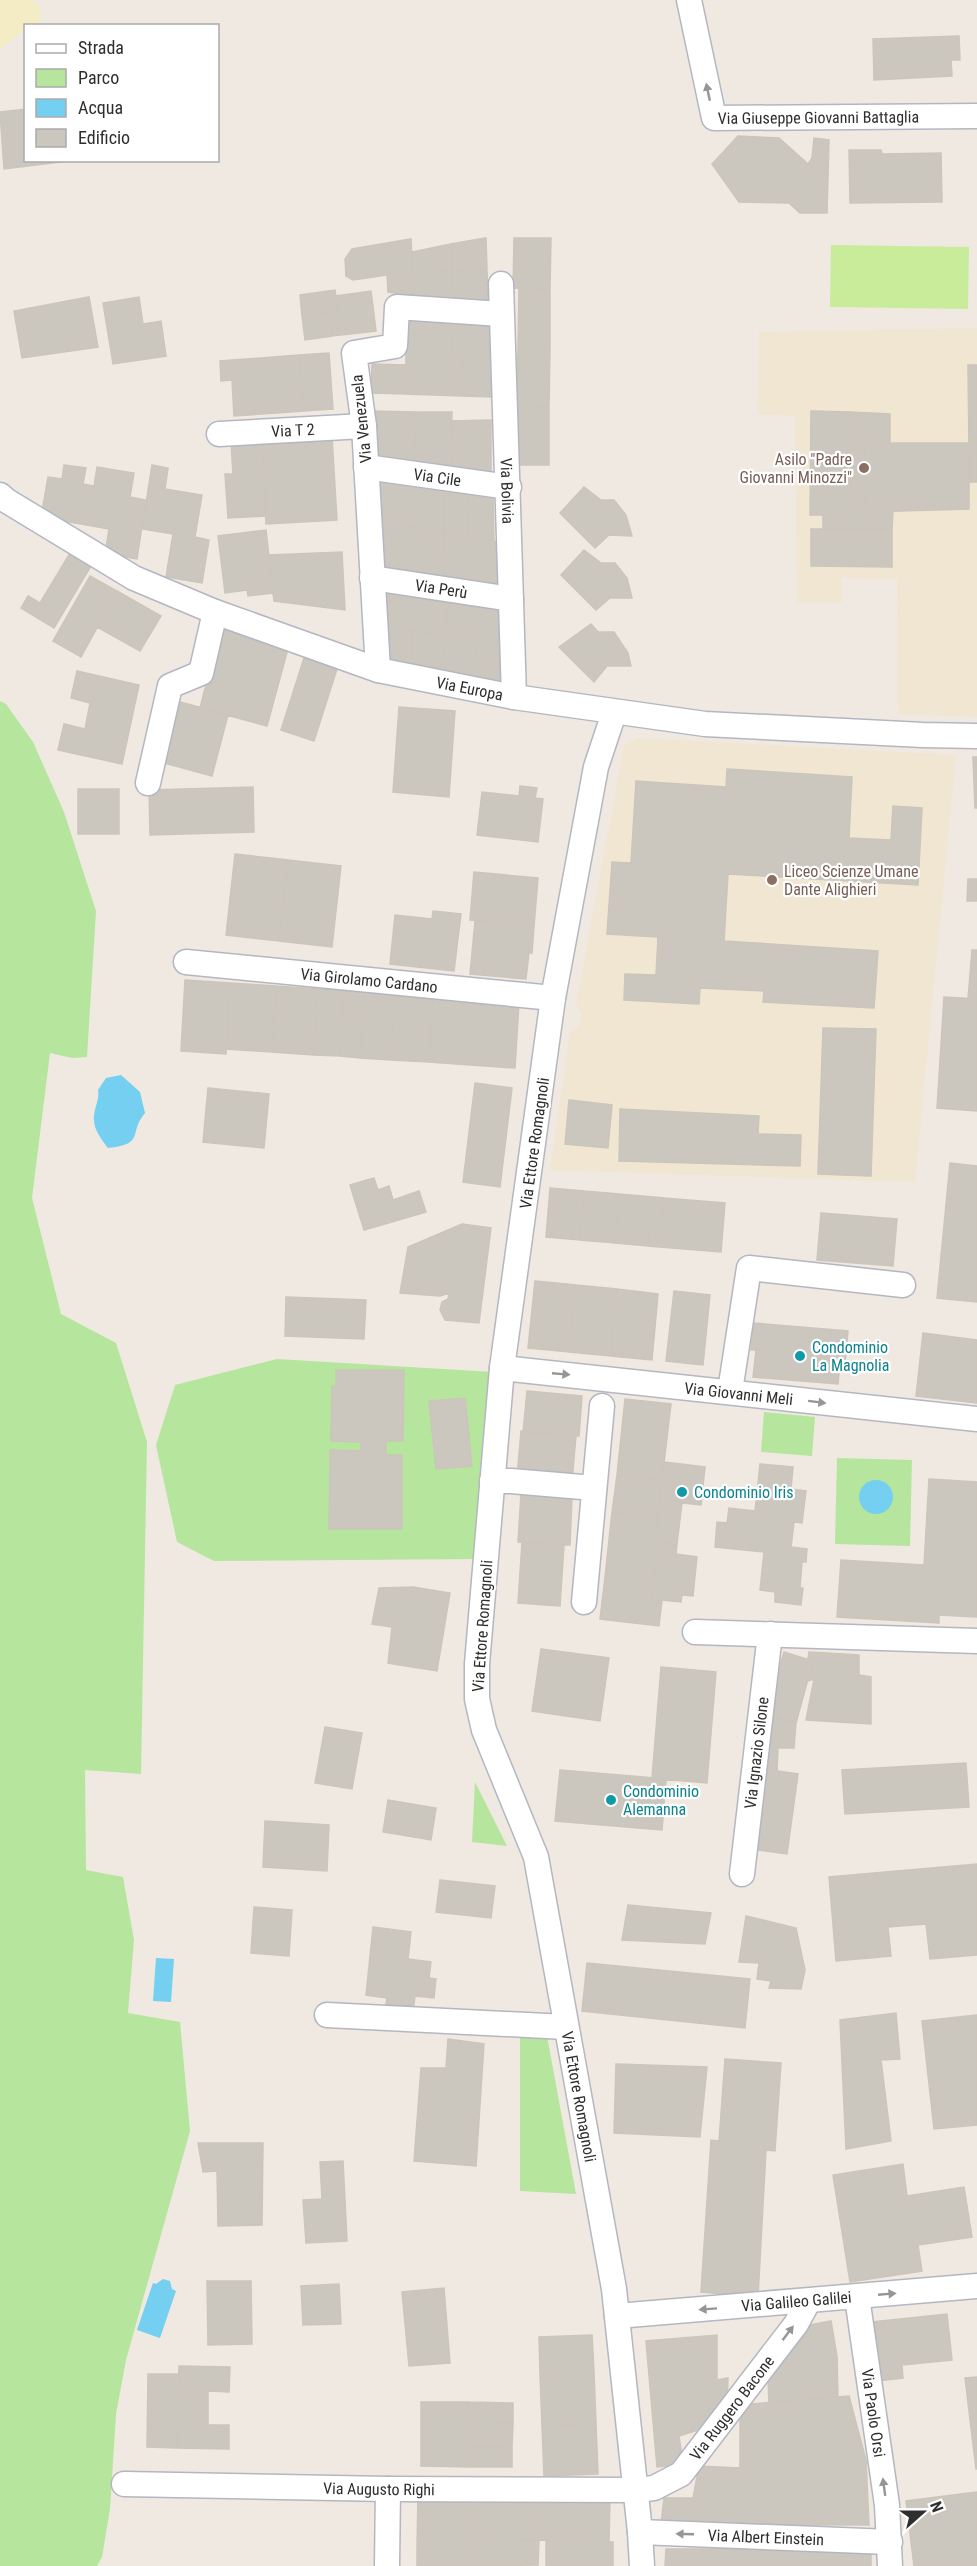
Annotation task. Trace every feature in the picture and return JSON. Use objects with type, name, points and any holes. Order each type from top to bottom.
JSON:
[{"type":"street","name":"Via Giuseppe Giovanni Battaglia","points":[[689,0],[714,118],[977,116]]},
{"type":"street","name":"Via Bolivia","points":[[501,284],[514,697]]},
{"type":"street","name":"Via Venezuela","points":[[378,670],[364,426],[354,353],[395,346],[397,307],[501,314]]},
{"type":"street","name":"Via T 2","points":[[219,434],[364,426]]},
{"type":"street","name":"Via Cile","points":[[366,467],[509,487]]},
{"type":"street","name":"Via Europa","points":[[0,495],[6,501],[134,578],[215,612],[378,670],[514,697],[614,713],[705,724],[977,736]]},
{"type":"street","name":"Via Perù","points":[[372,578],[511,599]]},
{"type":"street","points":[[148,783],[170,686],[201,673],[215,612]]},
{"type":"street","name":"Via Ettore Romagnoli","points":[[614,713],[596,767],[553,998],[502,1368],[477,1664],[477,1699],[484,1730],[536,1857],[614,2289],[642,2566]]},
{"type":"street","name":"Via Girolamo Cardano","points":[[186,962],[553,998]]},
{"type":"street","points":[[730,1391],[749,1268],[903,1286]]},
{"type":"street","name":"Via Giovanni Meli","points":[[502,1368],[977,1419]]},
{"type":"street","points":[[584,1602],[602,1406]]},
{"type":"street","points":[[492,1481],[511,1480],[594,1488]]},
{"type":"street","points":[[695,1632],[977,1641]]},
{"type":"street","name":"Via Ignazio Silone","points":[[742,1874],[770,1634]]},
{"type":"street","points":[[327,2015],[566,2027]]},
{"type":"street","name":"Via Galileo Galilei","points":[[617,2316],[808,2302],[977,2286]]},
{"type":"street","name":"Via Paolo Orsi","points":[[857,2297],[890,2554]]},
{"type":"street","name":"Via Ruggero Bacone","points":[[635,2490],[654,2488],[681,2474],[796,2324],[808,2302]]},
{"type":"street","name":"Via Augusto Righi","points":[[124,2484],[388,2489],[635,2490]]},
{"type":"street","points":[[387,2566],[388,2489]]},
{"type":"street","name":"Via Albert Einstein","points":[[640,2532],[890,2554]]},
{"type":"shaded area","points":[[977,328],[977,717],[898,714],[897,579],[841,578],[842,602],[797,602],[795,416],[758,414],[759,332]]},
{"type":"shaded area","name":"Liceo Scienze Umane Dante Alighieri","points":[[637,738],[956,755],[915,1182],[550,1170],[570,1033],[579,1027],[581,1014],[576,1005],[624,746]]},
{"type":"green space","points":[[831,245],[969,247],[968,309],[830,307]]},
{"type":"green space","points":[[0,701],[6,704],[33,742],[64,812],[96,911],[87,1057],[72,1058],[50,1053],[32,1198],[61,1314],[116,1343],[147,1442],[141,1774],[85,1770],[86,1870],[123,1877],[134,1940],[128,2013],[180,2022],[190,2131],[126,2360],[116,2414],[110,2509],[102,2557],[97,2566],[0,2566]]},
{"type":"green space","points":[[277,1359],[493,1372],[478,1559],[214,1561],[177,1542],[156,1445],[175,1385]]},
{"type":"green space","points":[[764,1412],[815,1417],[812,1456],[761,1452]]},
{"type":"green space","points":[[837,1458],[912,1460],[910,1546],[835,1544]]},
{"type":"green space","points":[[475,1782],[507,1846],[472,1842]]},
{"type":"green space","points":[[520,2035],[547,2036],[576,2194],[520,2191]]},
{"type":"sand","points":[[0,0],[32,0],[39,4],[41,23],[24,24],[24,30],[0,49]]},
{"type":"water","points":[[121,1075],[140,1092],[145,1113],[132,1140],[127,1144],[108,1148],[94,1124],[98,1090],[106,1078]]},
{"type":"water","points":[[876,1480],[888,1485],[893,1497],[888,1509],[876,1514],[864,1509],[859,1497],[864,1485]]},
{"type":"water","points":[[156,1958],[174,1959],[171,2002],[153,2001]]},
{"type":"water","points":[[163,2279],[170,2281],[172,2289],[176,2291],[160,2338],[137,2330],[153,2283],[156,2284]]},
{"type":"building","points":[[959,36],[960,60],[951,60],[952,76],[874,80],[873,39]]},
{"type":"building","points":[[24,109],[24,162],[61,162],[4,169],[0,112]]},
{"type":"building","points":[[738,136],[779,138],[808,164],[812,158],[814,138],[829,140],[827,213],[800,213],[789,203],[739,202],[712,164]]},
{"type":"building","points":[[849,150],[881,150],[882,154],[941,153],[942,202],[850,203]]},
{"type":"building","points":[[486,238],[487,270],[452,271],[451,244]]},
{"type":"building","points":[[514,238],[551,238],[550,289],[513,288]]},
{"type":"building","points":[[411,239],[414,296],[388,292],[387,275],[353,280],[346,276],[345,259],[352,249]]},
{"type":"building","points":[[451,244],[452,271],[413,272],[412,252]]},
{"type":"building","points":[[487,270],[488,305],[454,302],[452,271]]},
{"type":"building","points":[[452,271],[454,302],[414,296],[413,272]]},
{"type":"building","points":[[519,288],[550,289],[550,347],[518,346]]},
{"type":"building","points":[[335,290],[338,311],[302,316],[300,295]]},
{"type":"building","points":[[371,291],[376,331],[332,336],[329,313],[338,311],[336,296]]},
{"type":"building","points":[[89,297],[98,347],[22,358],[14,311]]},
{"type":"building","points":[[139,297],[143,324],[161,321],[166,356],[113,364],[103,303]]},
{"type":"building","points":[[329,313],[332,336],[305,340],[302,316]]},
{"type":"building","points":[[407,319],[454,320],[452,353],[463,354],[462,396],[405,394]]},
{"type":"building","points":[[454,320],[491,322],[493,397],[462,396],[463,354],[452,353]]},
{"type":"building","points":[[518,346],[550,347],[549,407],[517,406]]},
{"type":"building","points":[[329,353],[333,409],[304,411],[299,355]]},
{"type":"building","points":[[299,355],[304,411],[234,416],[232,380],[221,381],[220,361]]},
{"type":"building","points":[[372,364],[405,365],[405,394],[371,393]]},
{"type":"building","points":[[968,365],[977,365],[977,452],[969,452]]},
{"type":"building","points":[[517,406],[549,407],[549,465],[517,465]]},
{"type":"building","points":[[370,411],[416,412],[414,464],[374,457]]},
{"type":"building","points":[[811,411],[851,412],[851,515],[810,515]]},
{"type":"building","points":[[416,412],[452,412],[451,470],[414,464]]},
{"type":"building","points":[[851,412],[890,414],[890,443],[865,443],[866,512],[893,512],[892,529],[823,529],[823,515],[851,515]]},
{"type":"building","points":[[491,420],[491,476],[451,470],[450,421]]},
{"type":"building","points":[[332,437],[337,520],[266,524],[262,441]]},
{"type":"building","points":[[262,441],[266,516],[228,518],[225,474],[233,474],[231,442]]},
{"type":"building","points":[[865,443],[969,443],[969,509],[866,512]]},
{"type":"building","points":[[969,452],[977,452],[977,482],[969,482]]},
{"type":"building","points":[[64,465],[86,468],[83,484],[94,486],[97,467],[134,473],[130,497],[146,500],[137,559],[105,554],[109,529],[41,517],[48,477],[62,479]]},
{"type":"building","points":[[152,465],[168,468],[165,489],[202,495],[195,537],[209,540],[202,583],[166,577],[173,534],[142,529]]},
{"type":"building","points":[[375,477],[445,491],[444,532],[377,521]]},
{"type":"building","points":[[584,487],[601,500],[614,500],[626,515],[632,536],[609,535],[595,548],[560,513]]},
{"type":"building","points":[[445,491],[469,495],[468,536],[444,532]]},
{"type":"building","points":[[469,495],[493,499],[494,540],[468,536]]},
{"type":"building","points":[[377,521],[444,532],[443,578],[379,567]]},
{"type":"building","points":[[811,529],[892,529],[892,567],[811,566]]},
{"type":"building","points":[[266,530],[273,593],[248,596],[247,590],[225,593],[218,536]]},
{"type":"building","points":[[444,532],[501,542],[501,588],[443,578]]},
{"type":"building","points":[[584,550],[601,563],[615,563],[627,578],[632,598],[610,598],[596,610],[561,575]]},
{"type":"building","points":[[342,552],[345,610],[274,601],[269,555]]},
{"type":"building","points":[[70,553],[91,566],[54,628],[21,608],[28,596],[40,603]]},
{"type":"building","points":[[90,576],[117,591],[81,657],[53,641]]},
{"type":"building","points":[[384,588],[448,598],[446,636],[386,627]]},
{"type":"building","points":[[117,591],[161,616],[140,651],[97,627]]},
{"type":"building","points":[[448,598],[501,606],[502,659],[476,658],[477,639],[446,636]]},
{"type":"building","points":[[591,624],[598,632],[614,632],[628,653],[631,666],[607,666],[594,682],[559,647]]},
{"type":"building","points":[[221,626],[289,645],[267,726],[200,708]]},
{"type":"building","points":[[386,627],[413,631],[410,667],[389,663]]},
{"type":"building","points":[[413,631],[446,636],[444,673],[410,667]]},
{"type":"building","points":[[446,636],[477,639],[476,658],[502,659],[503,684],[444,673]]},
{"type":"building","points":[[304,658],[337,669],[314,741],[281,730]]},
{"type":"building","points":[[77,671],[139,685],[122,764],[58,750],[64,724],[85,729],[90,703],[71,698]]},
{"type":"building","points":[[173,700],[228,715],[212,776],[157,761]]},
{"type":"building","points":[[399,707],[455,711],[449,797],[393,792]]},
{"type":"building","points":[[973,757],[977,757],[977,808],[975,808]]},
{"type":"building","points":[[727,769],[852,777],[849,838],[891,840],[893,806],[922,808],[918,885],[728,874],[724,941],[878,951],[874,1008],[763,1002],[764,991],[700,988],[699,1004],[624,1000],[625,974],[656,975],[658,937],[607,934],[612,862],[631,863],[636,781],[726,787]]},
{"type":"building","points":[[520,786],[537,788],[535,798],[543,799],[538,842],[477,835],[482,792],[519,796]]},
{"type":"building","points":[[253,787],[254,832],[150,835],[149,790]]},
{"type":"building","points":[[78,789],[119,789],[119,834],[78,834]]},
{"type":"building","points":[[235,854],[288,860],[279,941],[226,935]]},
{"type":"building","points":[[288,860],[341,866],[332,947],[279,941]]},
{"type":"building","points":[[474,872],[538,878],[534,926],[470,920]]},
{"type":"building","points":[[968,879],[977,879],[977,901],[967,901]]},
{"type":"building","points":[[433,911],[461,914],[454,971],[390,964],[395,915],[432,919]]},
{"type":"building","points":[[475,921],[534,926],[532,953],[529,953],[526,979],[470,974]]},
{"type":"building","points":[[972,950],[977,950],[977,999],[968,999]]},
{"type":"building","points":[[185,980],[230,983],[226,1054],[181,1051]]},
{"type":"building","points":[[230,983],[276,986],[272,1052],[226,1049]]},
{"type":"building","points":[[276,986],[318,989],[314,1055],[272,1052]]},
{"type":"building","points":[[318,989],[344,991],[340,1056],[314,1055]]},
{"type":"building","points":[[344,991],[364,992],[360,1058],[340,1056]]},
{"type":"building","points":[[364,992],[395,994],[391,1060],[360,1058]]},
{"type":"building","points":[[395,994],[433,997],[429,1062],[391,1060]]},
{"type":"building","points":[[433,997],[519,1003],[515,1068],[429,1062]]},
{"type":"building","points":[[944,997],[977,999],[977,1111],[937,1108]]},
{"type":"building","points":[[823,1028],[876,1029],[871,1176],[818,1174]]},
{"type":"building","points":[[475,1083],[512,1088],[500,1187],[463,1182]]},
{"type":"building","points":[[208,1088],[269,1094],[264,1148],[203,1142]]},
{"type":"building","points":[[569,1100],[612,1105],[608,1148],[565,1144]]},
{"type":"building","points":[[620,1109],[759,1116],[758,1134],[801,1135],[800,1166],[619,1161]]},
{"type":"building","points":[[950,1163],[977,1166],[977,1302],[937,1298]]},
{"type":"building","points":[[374,1178],[378,1190],[389,1186],[393,1200],[419,1191],[426,1212],[364,1230],[350,1185]]},
{"type":"building","points":[[550,1188],[584,1191],[580,1240],[546,1237]]},
{"type":"building","points":[[584,1191],[619,1194],[615,1243],[580,1240]]},
{"type":"building","points":[[619,1194],[664,1198],[662,1223],[650,1222],[648,1246],[615,1243]]},
{"type":"building","points":[[664,1198],[725,1203],[721,1252],[648,1246],[650,1222],[662,1223]]},
{"type":"building","points":[[821,1213],[897,1219],[893,1266],[817,1260]]},
{"type":"building","points":[[462,1224],[491,1228],[479,1323],[445,1320],[440,1310],[442,1302],[448,1299],[449,1293],[440,1296],[400,1293],[408,1247]]},
{"type":"building","points":[[535,1281],[576,1285],[569,1352],[528,1348]]},
{"type":"building","points":[[576,1285],[617,1289],[611,1356],[569,1352]]},
{"type":"building","points":[[617,1289],[658,1294],[652,1360],[611,1356]]},
{"type":"building","points":[[674,1291],[710,1295],[703,1365],[666,1361]]},
{"type":"building","points":[[286,1297],[366,1300],[364,1339],[285,1336]]},
{"type":"building","name":"Condominio La Magnolia","points":[[754,1323],[848,1331],[845,1362],[840,1362],[838,1384],[753,1377],[756,1350],[751,1350]]},
{"type":"building","points":[[923,1333],[977,1340],[977,1403],[916,1396]]},
{"type":"building","points":[[336,1370],[404,1370],[403,1441],[386,1441],[386,1455],[402,1455],[402,1529],[329,1529],[330,1450],[361,1451],[361,1442],[331,1441],[332,1386],[336,1386]]},
{"type":"building","points":[[527,1391],[582,1396],[579,1436],[523,1432]]},
{"type":"building","points":[[465,1398],[472,1466],[436,1469],[429,1401]]},
{"type":"building","points":[[625,1399],[671,1404],[662,1480],[617,1475]]},
{"type":"building","points":[[521,1431],[576,1436],[572,1481],[517,1477]]},
{"type":"building","name":"Condominio Iris","points":[[664,1462],[705,1467],[701,1505],[682,1503],[677,1544],[655,1541]]},
{"type":"building","points":[[760,1464],[793,1467],[791,1489],[806,1491],[802,1523],[794,1522],[791,1547],[807,1549],[806,1562],[802,1562],[801,1605],[775,1602],[775,1592],[760,1590],[764,1552],[715,1547],[717,1522],[727,1523],[729,1508],[755,1511]]},
{"type":"building","points":[[617,1475],[662,1480],[658,1517],[612,1512]]},
{"type":"building","points":[[929,1479],[977,1482],[977,1617],[939,1615],[939,1623],[837,1617],[841,1560],[924,1565]]},
{"type":"building","points":[[521,1494],[572,1497],[570,1545],[518,1542]]},
{"type":"building","points":[[612,1512],[658,1517],[655,1541],[677,1544],[675,1564],[656,1562],[654,1583],[605,1577]]},
{"type":"building","points":[[522,1542],[564,1545],[560,1606],[518,1603]]},
{"type":"building","points":[[676,1554],[697,1557],[693,1596],[682,1595],[681,1602],[652,1599],[656,1562],[675,1564]]},
{"type":"building","points":[[605,1577],[654,1583],[652,1599],[662,1600],[659,1626],[600,1619]]},
{"type":"building","points":[[413,1587],[450,1593],[437,1671],[388,1663],[392,1627],[372,1624],[379,1588]]},
{"type":"building","points":[[541,1649],[609,1658],[600,1721],[532,1711]]},
{"type":"building","points":[[784,1652],[813,1661],[796,1723],[766,1715]]},
{"type":"building","points":[[809,1652],[859,1655],[859,1675],[871,1677],[871,1724],[806,1720],[814,1679],[808,1681],[813,1661],[808,1659]]},
{"type":"building","points":[[661,1667],[716,1672],[707,1783],[652,1778]]},
{"type":"building","points":[[766,1715],[796,1723],[794,1748],[778,1748],[777,1771],[763,1769]]},
{"type":"building","points":[[325,1727],[362,1733],[352,1789],[315,1783]]},
{"type":"building","points":[[966,1763],[969,1807],[845,1814],[842,1770]]},
{"type":"building","points":[[756,1768],[798,1774],[787,1854],[745,1848]]},
{"type":"building","name":"Condominio Alemanna","points":[[560,1770],[666,1779],[662,1830],[555,1821]]},
{"type":"building","points":[[388,1800],[436,1808],[431,1840],[383,1832]]},
{"type":"building","points":[[265,1821],[329,1825],[327,1871],[263,1867]]},
{"type":"building","points":[[977,1864],[977,1955],[930,1959],[926,1924],[888,1927],[891,1956],[836,1961],[829,1877]]},
{"type":"building","points":[[440,1880],[495,1886],[491,1918],[436,1912]]},
{"type":"building","points":[[628,1905],[711,1913],[705,1944],[622,1940]]},
{"type":"building","points":[[254,1907],[292,1910],[289,1956],[251,1953]]},
{"type":"building","points":[[746,1916],[796,1928],[805,1970],[801,1989],[769,1988],[771,1981],[757,1979],[759,1963],[739,1962]]},
{"type":"building","points":[[373,1927],[411,1932],[408,1959],[431,1962],[429,1978],[436,1979],[434,1998],[415,1996],[413,2013],[385,2010],[387,1998],[366,1995]]},
{"type":"building","points":[[587,1963],[750,1979],[745,2028],[582,2011]]},
{"type":"building","points":[[896,2013],[900,2059],[881,2060],[891,2141],[846,2149],[840,2020]]},
{"type":"building","points":[[977,2015],[977,2125],[934,2129],[922,2021]]},
{"type":"building","points":[[448,2039],[484,2044],[476,2166],[414,2161],[421,2068],[446,2068]]},
{"type":"building","points":[[725,2059],[781,2063],[775,2151],[766,2150],[758,2297],[701,2292],[711,2140],[719,2141]]},
{"type":"building","points":[[616,2064],[707,2067],[700,2137],[614,2133]]},
{"type":"building","points":[[198,2143],[263,2143],[262,2225],[218,2226],[217,2171],[203,2172]]},
{"type":"building","points":[[343,2161],[347,2241],[306,2243],[303,2200],[322,2199],[320,2162]]},
{"type":"building","points":[[903,2164],[907,2196],[964,2187],[972,2237],[918,2245],[922,2271],[850,2282],[833,2175]]},
{"type":"building","points":[[207,2281],[251,2281],[252,2344],[208,2345]]},
{"type":"building","points":[[339,2284],[341,2324],[303,2325],[301,2286]]},
{"type":"building","points":[[444,2288],[450,2363],[409,2366],[402,2292]]},
{"type":"building","points":[[947,2314],[952,2360],[902,2365],[903,2378],[878,2381],[872,2322]]},
{"type":"building","points":[[831,2321],[837,2356],[838,2397],[769,2403],[768,2379],[805,2326]]},
{"type":"building","points":[[592,2335],[594,2372],[540,2374],[539,2337]]},
{"type":"building","points":[[717,2335],[717,2380],[728,2378],[727,2404],[701,2429],[679,2436],[683,2464],[657,2467],[646,2341]]},
{"type":"building","points":[[179,2366],[230,2367],[229,2392],[208,2391],[208,2425],[229,2425],[229,2449],[177,2448]]},
{"type":"building","points":[[594,2372],[596,2424],[542,2426],[540,2374]]},
{"type":"building","points":[[148,2374],[179,2374],[177,2448],[147,2447]]},
{"type":"building","points":[[977,2377],[977,2469],[976,2469],[965,2378]]},
{"type":"building","points":[[849,2396],[866,2460],[869,2525],[661,2524],[664,2498],[693,2498],[699,2466],[740,2468],[740,2420],[751,2404]]},
{"type":"building","points":[[421,2402],[469,2402],[469,2467],[421,2466]]},
{"type":"building","points":[[469,2402],[513,2403],[513,2423],[469,2422]]},
{"type":"building","points":[[469,2422],[513,2423],[512,2447],[469,2447]]},
{"type":"building","points":[[596,2424],[598,2474],[544,2476],[542,2426]]},
{"type":"building","points":[[469,2447],[512,2447],[512,2467],[469,2467]]},
{"type":"building","points":[[977,2492],[977,2566],[914,2566],[906,2501]]},
{"type":"building","points":[[418,2494],[475,2495],[475,2547],[417,2546]]},
{"type":"building","points":[[475,2495],[539,2497],[539,2540],[475,2539]]},
{"type":"building","points":[[539,2497],[610,2498],[609,2542],[539,2540]]},
{"type":"building","points":[[475,2539],[539,2540],[538,2565],[475,2566]]},
{"type":"building","points":[[546,2540],[613,2542],[613,2566],[546,2566]]},
{"type":"building","points":[[417,2546],[475,2547],[475,2566],[417,2566]]},
{"type":"building","points":[[666,2549],[871,2549],[871,2566],[665,2566]]},
{"type":"place","name":"Asilo \"Padre Giovanni Minozzi\"","points":[[864,468]]},
{"type":"place","name":"Liceo Scienze Umane Dante Alighieri","points":[[772,880]]},
{"type":"place","name":"Condominio La Magnolia","points":[[800,1356]]},
{"type":"place","name":"Condominio Iris","points":[[682,1492]]},
{"type":"place","name":"Condominio Alemanna","points":[[611,1800]]}]
